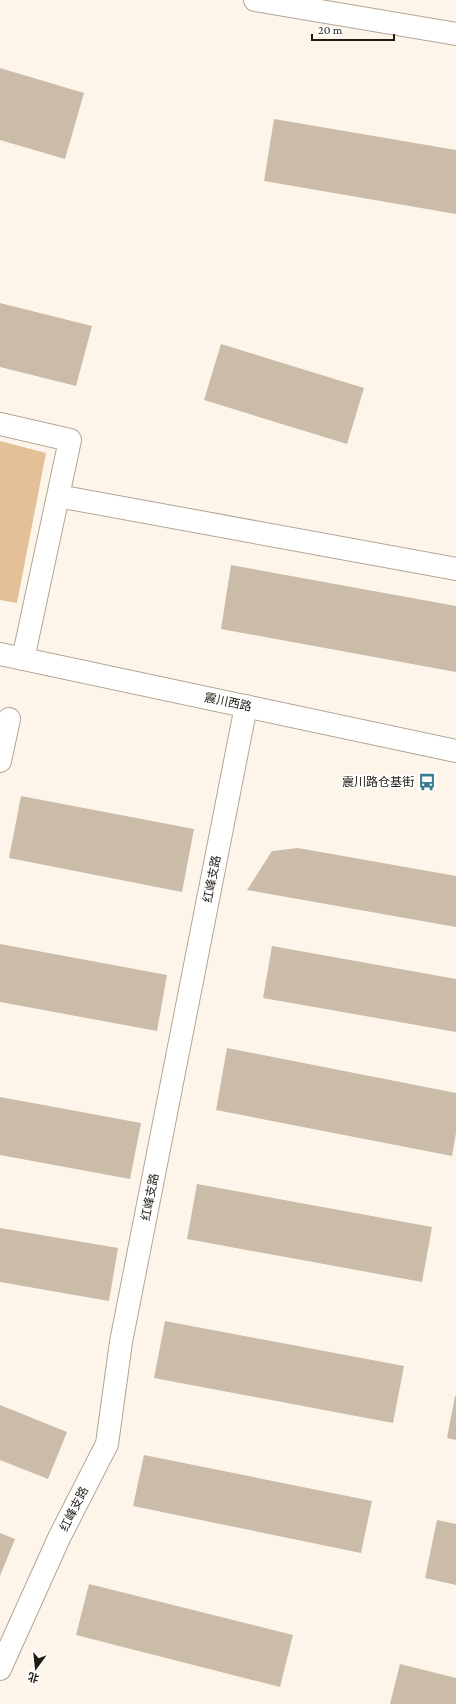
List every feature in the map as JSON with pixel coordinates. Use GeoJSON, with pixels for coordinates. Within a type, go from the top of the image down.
{"type":"FeatureCollection","features":[{"type":"Feature","properties":{"kind":"street"},"geometry":{"type":"LineString","coordinates":[[255,0],[456,34]]}},
{"type":"Feature","properties":{"kind":"street"},"geometry":{"type":"LineString","coordinates":[[0,424],[70,440],[23,659]]}},
{"type":"Feature","properties":{"kind":"street"},"geometry":{"type":"LineString","coordinates":[[58,496],[456,570]]}},
{"type":"Feature","properties":{"kind":"street","name":"震川西路"},"geometry":{"type":"LineString","coordinates":[[0,654],[456,751]]}},
{"type":"Feature","properties":{"kind":"street","name":"红峰支路"},"geometry":{"type":"LineString","coordinates":[[1,1663],[60,1538],[107,1444],[122,1342],[246,706]]}},
{"type":"Feature","properties":{"kind":"street"},"geometry":{"type":"LineString","coordinates":[[0,761],[10,719]]}},
{"type":"Feature","properties":{"kind":"shaded area"},"geometry":{"type":"Polygon","coordinates":[[[0,441],[46,453],[17,603],[0,600],[0,441]]]}},
{"type":"Feature","properties":{"kind":"building"},"geometry":{"type":"Polygon","coordinates":[[[0,68],[84,93],[65,159],[0,140],[0,68]]]}},
{"type":"Feature","properties":{"kind":"building"},"geometry":{"type":"Polygon","coordinates":[[[274,119],[456,150],[456,214],[264,181],[274,119]]]}},
{"type":"Feature","properties":{"kind":"building"},"geometry":{"type":"Polygon","coordinates":[[[0,303],[92,326],[76,386],[0,367],[0,303]]]}},
{"type":"Feature","properties":{"kind":"building"},"geometry":{"type":"Polygon","coordinates":[[[221,344],[364,388],[347,444],[204,400],[221,344]]]}},
{"type":"Feature","properties":{"kind":"building"},"geometry":{"type":"Polygon","coordinates":[[[231,565],[456,606],[456,672],[221,629],[231,565]]]}},
{"type":"Feature","properties":{"kind":"building"},"geometry":{"type":"Polygon","coordinates":[[[21,796],[194,829],[182,892],[9,858],[21,796]]]}},
{"type":"Feature","properties":{"kind":"building"},"geometry":{"type":"Polygon","coordinates":[[[298,848],[456,876],[456,927],[247,890],[272,851],[298,848]]]}},
{"type":"Feature","properties":{"kind":"building"},"geometry":{"type":"Polygon","coordinates":[[[0,944],[167,975],[157,1031],[0,1002],[0,944]]]}},
{"type":"Feature","properties":{"kind":"building"},"geometry":{"type":"Polygon","coordinates":[[[272,946],[456,979],[456,1032],[263,998],[272,946]]]}},
{"type":"Feature","properties":{"kind":"building"},"geometry":{"type":"Polygon","coordinates":[[[227,1048],[456,1093],[456,1133],[452,1156],[216,1110],[227,1048]]]}},
{"type":"Feature","properties":{"kind":"building"},"geometry":{"type":"Polygon","coordinates":[[[0,1097],[141,1123],[130,1179],[0,1155],[0,1097]]]}},
{"type":"Feature","properties":{"kind":"building"},"geometry":{"type":"Polygon","coordinates":[[[197,1184],[432,1227],[422,1282],[187,1239],[197,1184]]]}},
{"type":"Feature","properties":{"kind":"building"},"geometry":{"type":"Polygon","coordinates":[[[0,1228],[118,1248],[109,1301],[0,1282],[0,1228]]]}},
{"type":"Feature","properties":{"kind":"building"},"geometry":{"type":"Polygon","coordinates":[[[165,1321],[404,1366],[393,1423],[154,1378],[165,1321]]]}},
{"type":"Feature","properties":{"kind":"building"},"geometry":{"type":"Polygon","coordinates":[[[456,1396],[456,1440],[447,1438],[456,1396]]]}},
{"type":"Feature","properties":{"kind":"building"},"geometry":{"type":"Polygon","coordinates":[[[0,1405],[67,1432],[48,1479],[0,1460],[0,1405]]]}},
{"type":"Feature","properties":{"kind":"building"},"geometry":{"type":"Polygon","coordinates":[[[144,1455],[372,1501],[361,1553],[133,1506],[144,1455]]]}},
{"type":"Feature","properties":{"kind":"building"},"geometry":{"type":"Polygon","coordinates":[[[437,1520],[456,1524],[456,1585],[425,1578],[437,1520]]]}},
{"type":"Feature","properties":{"kind":"building"},"geometry":{"type":"Polygon","coordinates":[[[0,1533],[15,1539],[0,1576],[0,1533]]]}},
{"type":"Feature","properties":{"kind":"building"},"geometry":{"type":"Polygon","coordinates":[[[89,1584],[293,1635],[280,1687],[76,1635],[89,1584]]]}},
{"type":"Feature","properties":{"kind":"building"},"geometry":{"type":"Polygon","coordinates":[[[400,1664],[456,1678],[456,1704],[390,1704],[400,1664]]]}},
{"type":"Feature","properties":{"kind":"place","name":"震川路仓基街"},"geometry":{"type":"Point","coordinates":[427,782]}}]}
